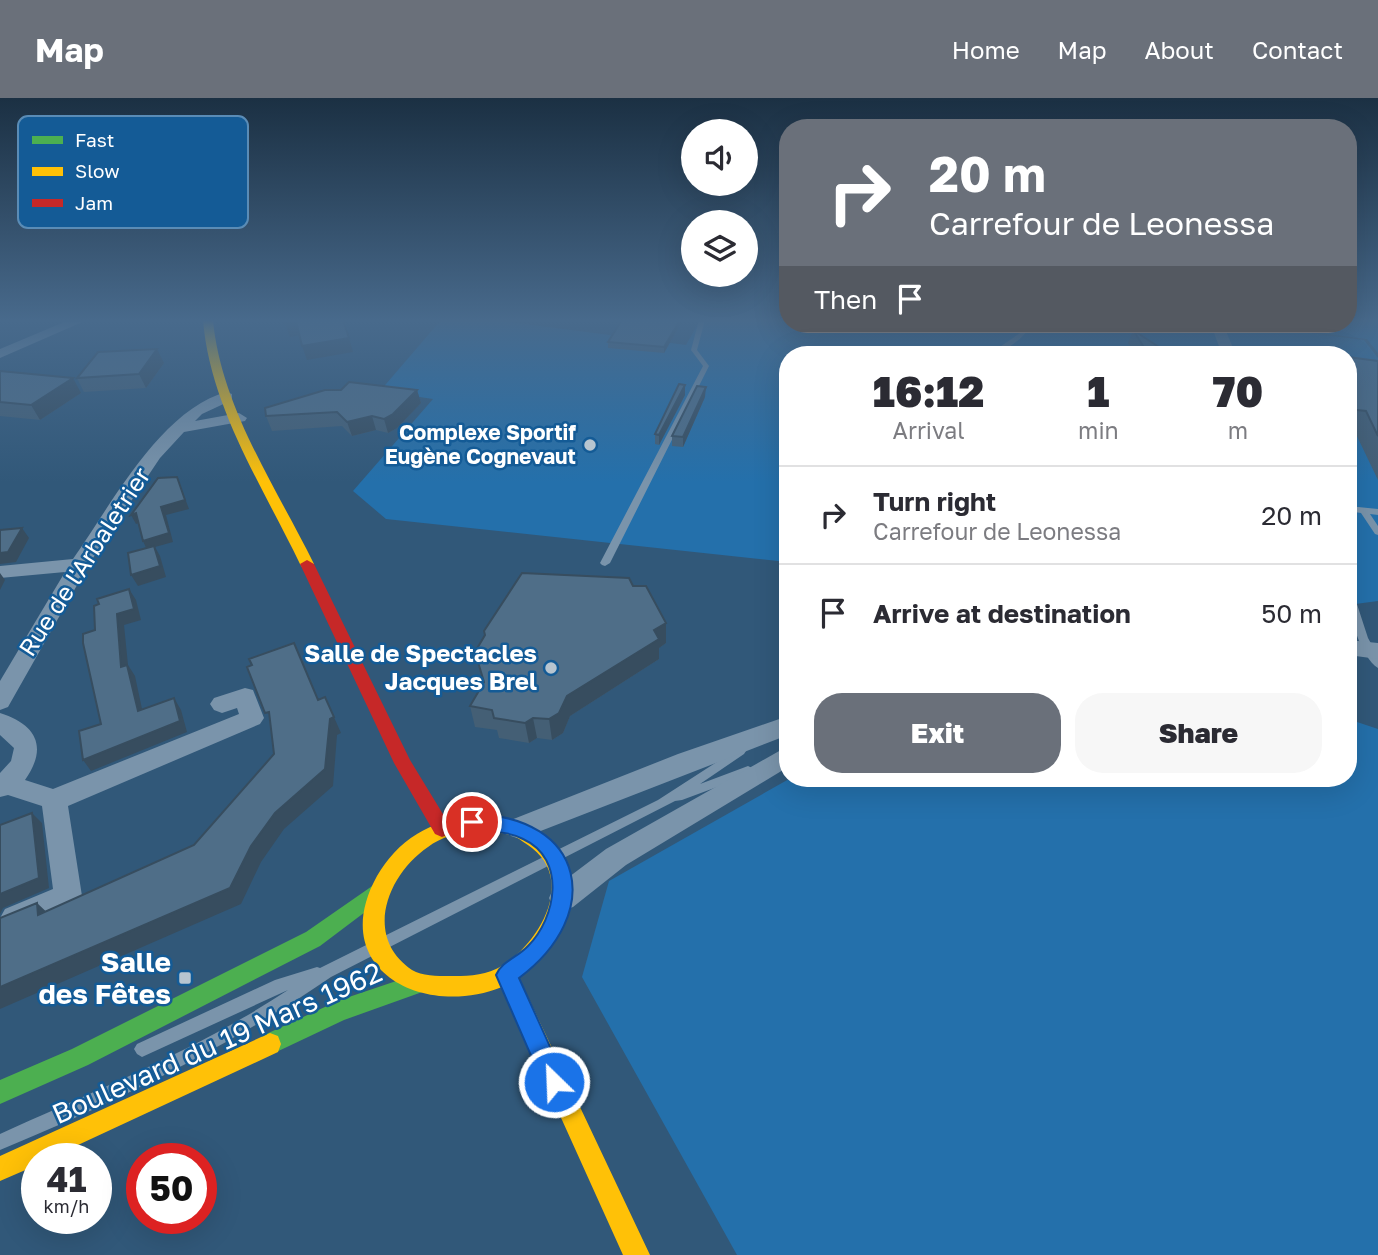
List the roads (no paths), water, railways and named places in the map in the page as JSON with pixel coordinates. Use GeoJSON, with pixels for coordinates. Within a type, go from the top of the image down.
{"type":"FeatureCollection","features":[{"type":"Feature","properties":{"kind":"street"},"geometry":{"type":"LineString","coordinates":[[219,374],[403,763],[442,829]]}},
{"type":"Feature","properties":{"kind":"street","name":"Rue de l'Arbaletrier"},"geometry":{"type":"LineString","coordinates":[[0,701],[79,564],[154,455],[195,411],[228,397]]}},
{"type":"Feature","properties":{"kind":"street"},"geometry":{"type":"LineString","coordinates":[[177,429],[239,418]]}},
{"type":"Feature","properties":{"kind":"street"},"geometry":{"type":"LineString","coordinates":[[0,572],[79,564]]}},
{"type":"Feature","properties":{"kind":"street"},"geometry":{"type":"LineString","coordinates":[[3,785],[54,800],[252,718],[245,696],[222,704]]}},
{"type":"Feature","properties":{"kind":"street"},"geometry":{"type":"LineString","coordinates":[[0,722],[26,741],[27,753],[22,767],[3,785]]}},
{"type":"Feature","properties":{"kind":"street"},"geometry":{"type":"LineString","coordinates":[[520,828],[778,728]]}},
{"type":"Feature","properties":{"kind":"street"},"geometry":{"type":"LineString","coordinates":[[563,898],[616,858],[779,760]]}},
{"type":"Feature","properties":{"kind":"street"},"geometry":{"type":"LineString","coordinates":[[13,919],[68,897],[54,800]]}},
{"type":"Feature","properties":{"kind":"street"},"geometry":{"type":"LineString","coordinates":[[472,822],[501,822],[520,828],[545,843],[561,870],[563,898],[555,927],[535,954],[507,975],[477,986],[446,990],[417,984],[393,971],[377,947],[371,920],[378,891],[400,858],[415,844],[442,829],[472,822]]}},
{"type":"Feature","properties":{"kind":"street","name":"Boulevard du 19 Mars 1962"},"geometry":{"type":"LineString","coordinates":[[0,1092],[80,1057],[313,939],[378,891]]}},
{"type":"Feature","properties":{"kind":"street"},"geometry":{"type":"LineString","coordinates":[[507,975],[637,1255]]}},
{"type":"Feature","properties":{"kind":"street","name":"Boulevard du 19 Mars 1962"},"geometry":{"type":"LineString","coordinates":[[0,1169],[340,1011],[417,984]]}},
{"type":"Feature","properties":{"kind":"lane"},"geometry":{"type":"LineString","coordinates":[[605,564],[702,374]]}},
{"type":"Feature","properties":{"kind":"lane"},"geometry":{"type":"LineString","coordinates":[[1357,510],[1378,512]]}},
{"type":"Feature","properties":{"kind":"lane"},"geometry":{"type":"LineString","coordinates":[[1364,511],[1378,532]]}},
{"type":"Feature","properties":{"kind":"lane"},"geometry":{"type":"LineString","coordinates":[[1357,619],[1368,653]]}},
{"type":"Feature","properties":{"kind":"lane"},"geometry":{"type":"LineString","coordinates":[[662,803],[778,728]]}},
{"type":"Feature","properties":{"kind":"lane"},"geometry":{"type":"LineString","coordinates":[[0,1142],[199,1047],[284,1003],[326,972],[662,803],[779,759]]}},
{"type":"Feature","properties":{"kind":"lane"},"geometry":{"type":"LineString","coordinates":[[132,1053],[280,985],[326,972]]}},
{"type":"Feature","properties":{"kind":"place","name":"Complexe Sportif Eugène Cognevaut"},"geometry":{"type":"Point","coordinates":[590,445]}},
{"type":"Feature","properties":{"kind":"place","name":"Salle de Spectacles Jacques Brel"},"geometry":{"type":"Point","coordinates":[551,668]}},
{"type":"Feature","properties":{"kind":"place","name":"Salle des Fêtes"},"geometry":{"type":"Point","coordinates":[185,978]}}]}
